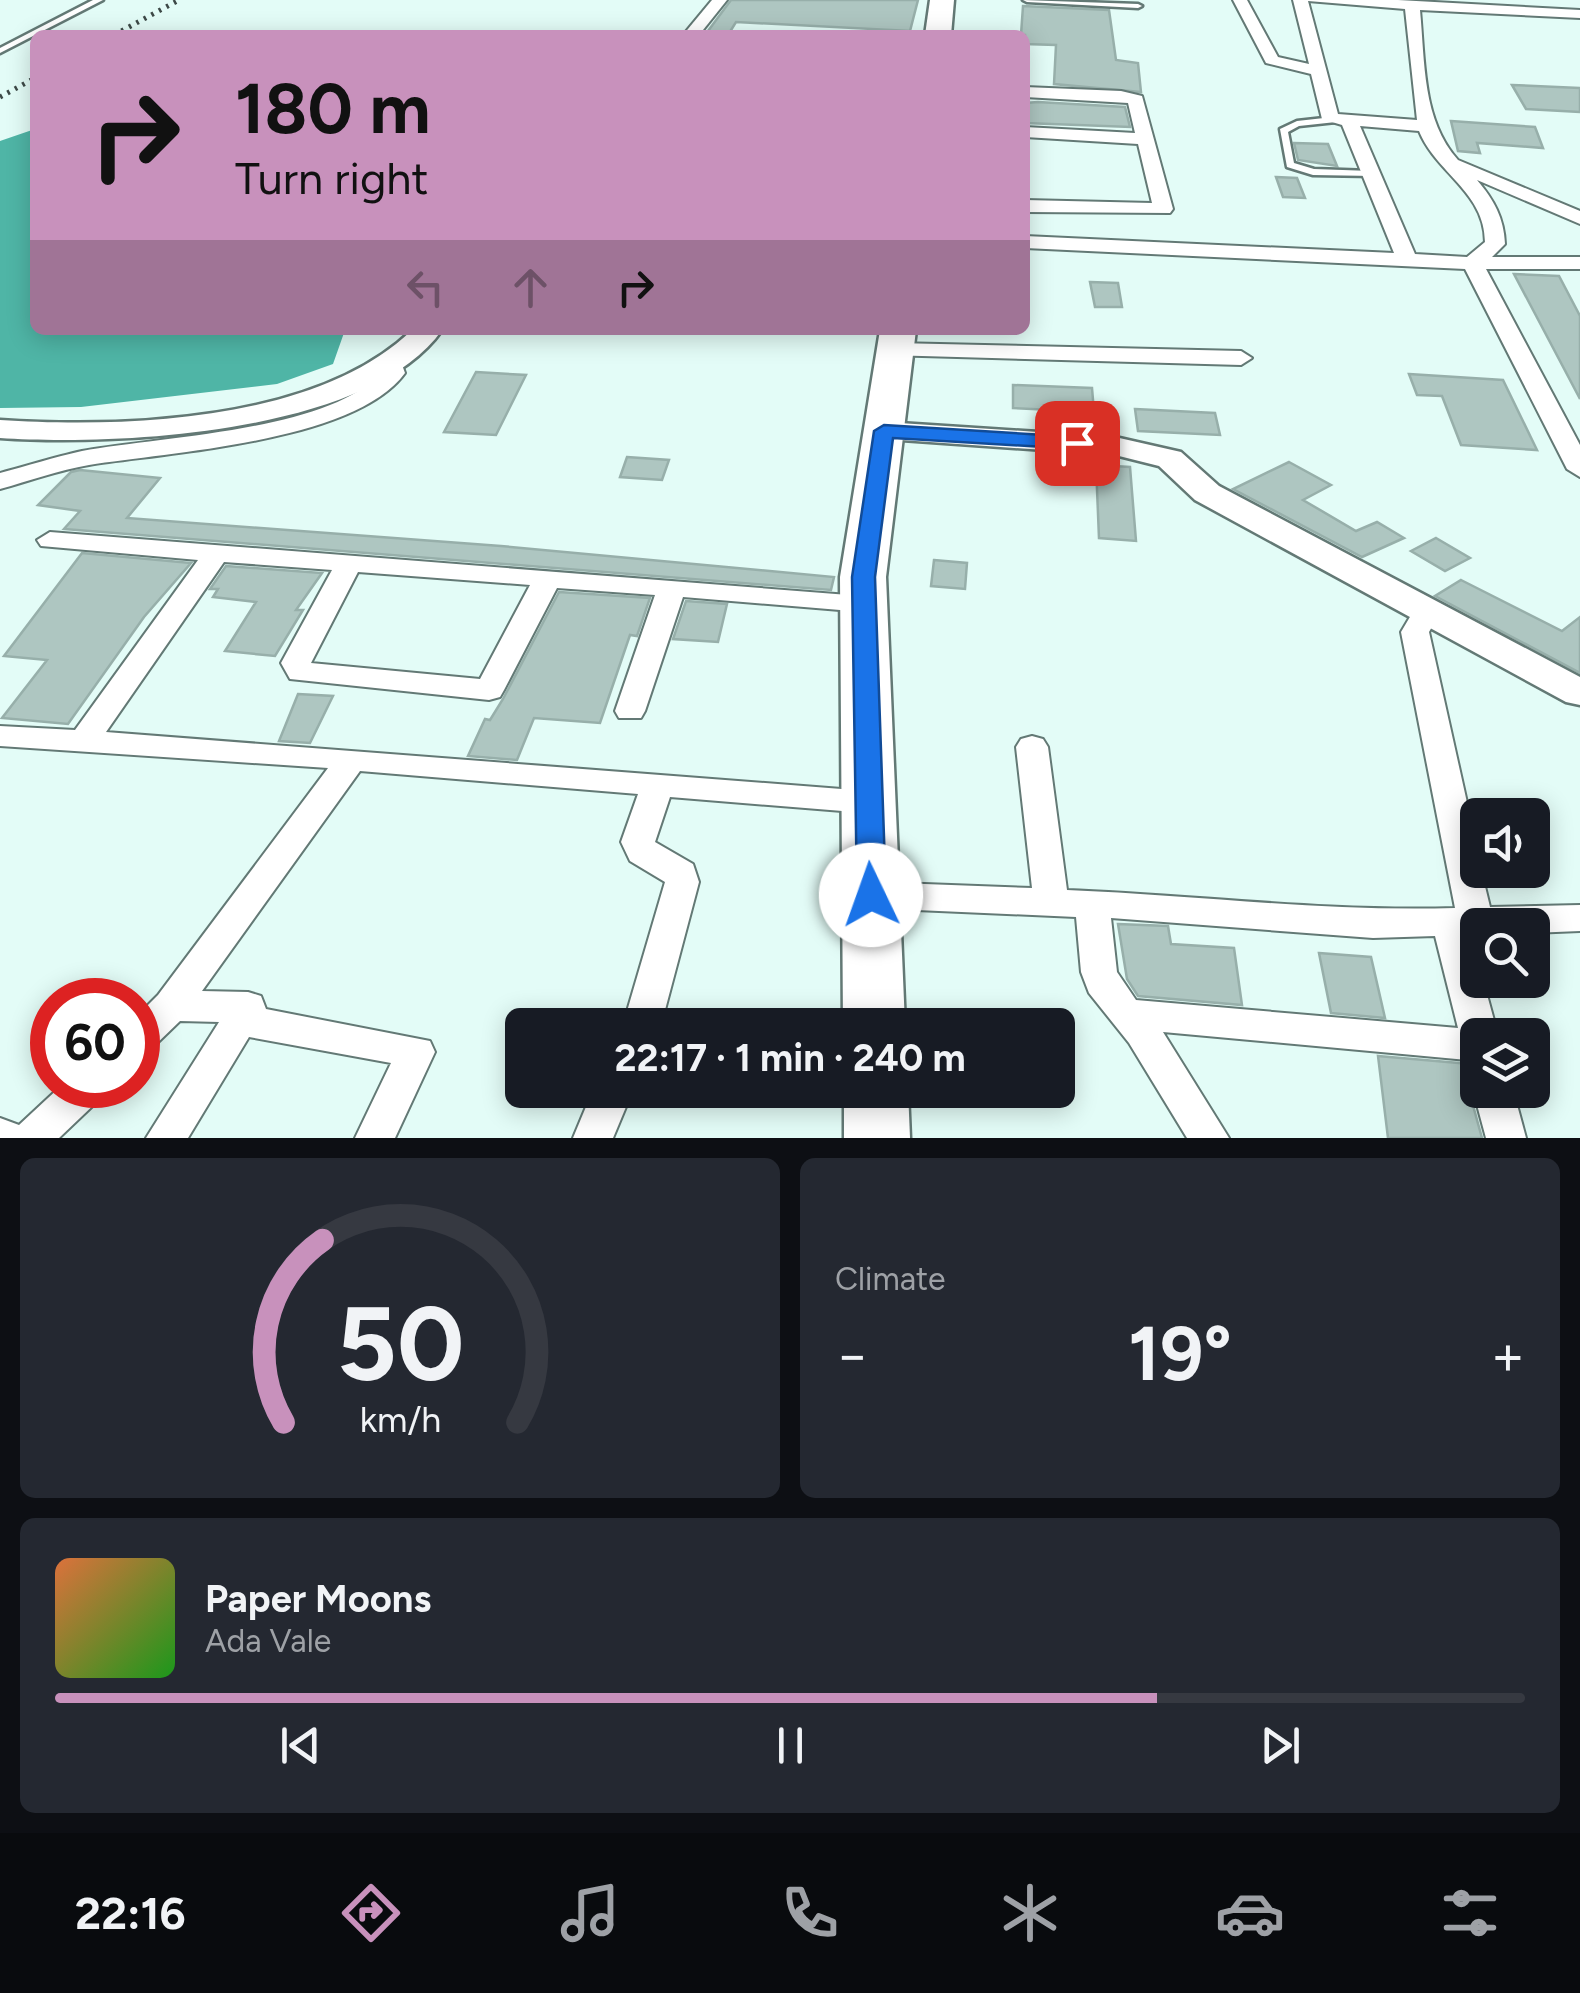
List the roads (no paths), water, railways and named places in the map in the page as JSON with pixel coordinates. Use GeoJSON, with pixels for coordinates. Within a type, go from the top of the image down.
{"type":"FeatureCollection","features":[{"type":"Feature","properties":{"kind":"main road"},"geometry":{"type":"LineString","coordinates":[[939,30],[942,0]]}},
{"type":"Feature","properties":{"kind":"main road"},"geometry":{"type":"LineString","coordinates":[[874,1008],[863,577],[897,340]]}},
{"type":"Feature","properties":{"kind":"main road"},"geometry":{"type":"LineString","coordinates":[[876,1108],[876,1138]]}},
{"type":"Feature","properties":{"kind":"street"},"geometry":{"type":"LineString","coordinates":[[695,30],[720,0]]}},
{"type":"Feature","properties":{"kind":"street"},"geometry":{"type":"LineString","coordinates":[[1240,0],[1272,60],[1318,71]]}},
{"type":"Feature","properties":{"kind":"street"},"geometry":{"type":"LineString","coordinates":[[1300,0],[1328,116],[1341,121],[1428,126]]}},
{"type":"Feature","properties":{"kind":"street"},"geometry":{"type":"LineString","coordinates":[[1314,0],[1580,14]]}},
{"type":"Feature","properties":{"kind":"street"},"geometry":{"type":"LineString","coordinates":[[1412,5],[1429,136],[1481,198],[1497,230],[1495,244],[1472,263]]}},
{"type":"Feature","properties":{"kind":"street"},"geometry":{"type":"LineString","coordinates":[[1030,92],[1137,101],[1161,211],[1030,206]]}},
{"type":"Feature","properties":{"kind":"street"},"geometry":{"type":"LineString","coordinates":[[1341,121],[1371,174],[1407,260]]}},
{"type":"Feature","properties":{"kind":"street"},"geometry":{"type":"LineString","coordinates":[[1030,132],[1146,139]]}},
{"type":"Feature","properties":{"kind":"street"},"geometry":{"type":"LineString","coordinates":[[1452,162],[1580,218]]}},
{"type":"Feature","properties":{"kind":"street"},"geometry":{"type":"LineString","coordinates":[[1030,242],[1472,263],[1580,263]]}},
{"type":"Feature","properties":{"kind":"street"},"geometry":{"type":"LineString","coordinates":[[1472,263],[1580,468]]}},
{"type":"Feature","properties":{"kind":"street"},"geometry":{"type":"LineString","coordinates":[[0,430],[96,433],[164,427],[302,400],[367,378],[424,335]]}},
{"type":"Feature","properties":{"kind":"street"},"geometry":{"type":"LineString","coordinates":[[897,340],[1240,358]]}},
{"type":"Feature","properties":{"kind":"street"},"geometry":{"type":"LineString","coordinates":[[0,481],[82,459],[262,432],[336,410],[380,390],[393,373],[390,362]]}},
{"type":"Feature","properties":{"kind":"street"},"geometry":{"type":"LineString","coordinates":[[884,431],[1115,446],[1170,458],[1207,493],[1580,692]]}},
{"type":"Feature","properties":{"kind":"street"},"geometry":{"type":"LineString","coordinates":[[50,540],[864,603]]}},
{"type":"Feature","properties":{"kind":"street"},"geometry":{"type":"LineString","coordinates":[[84,741],[217,552]]}},
{"type":"Feature","properties":{"kind":"street"},"geometry":{"type":"LineString","coordinates":[[349,563],[296,663],[300,672],[489,690],[548,578]]}},
{"type":"Feature","properties":{"kind":"street"},"geometry":{"type":"LineString","coordinates":[[630,711],[672,588]]}},
{"type":"Feature","properties":{"kind":"street"},"geometry":{"type":"LineString","coordinates":[[1427,610],[1415,632],[1461,908]]}},
{"type":"Feature","properties":{"kind":"street"},"geometry":{"type":"LineString","coordinates":[[0,736],[352,758],[866,802]]}},
{"type":"Feature","properties":{"kind":"street"},"geometry":{"type":"LineString","coordinates":[[1032,746],[1052,902]]}},
{"type":"Feature","properties":{"kind":"street"},"geometry":{"type":"LineString","coordinates":[[160,1017],[352,758]]}},
{"type":"Feature","properties":{"kind":"street"},"geometry":{"type":"LineString","coordinates":[[647,1008],[682,882],[682,873],[642,852],[638,842],[657,786]]}},
{"type":"Feature","properties":{"kind":"street"},"geometry":{"type":"LineString","coordinates":[[871,895],[1188,908],[1373,924],[1460,923]]}},
{"type":"Feature","properties":{"kind":"street"},"geometry":{"type":"LineString","coordinates":[[1092,904],[1099,972],[1108,993],[1209,1138]]}},
{"type":"Feature","properties":{"kind":"street"},"geometry":{"type":"LineString","coordinates":[[1550,919],[1580,918]]}},
{"type":"Feature","properties":{"kind":"street"},"geometry":{"type":"LineString","coordinates":[[166,1138],[248,1007],[171,1006]]}},
{"type":"Feature","properties":{"kind":"street"},"geometry":{"type":"LineString","coordinates":[[1126,1014],[1460,1043]]}},
{"type":"Feature","properties":{"kind":"street"},"geometry":{"type":"LineString","coordinates":[[240,1020],[416,1052],[375,1138]]}},
{"type":"Feature","properties":{"kind":"street"},"geometry":{"type":"LineString","coordinates":[[32,1138],[64,1108]]}},
{"type":"Feature","properties":{"kind":"street"},"geometry":{"type":"LineString","coordinates":[[593,1138],[606,1108]]}},
{"type":"Feature","properties":{"kind":"street"},"geometry":{"type":"LineString","coordinates":[[1498,1108],[1506,1138]]}},
{"type":"Feature","properties":{"kind":"street"},"geometry":{"type":"LineString","coordinates":[[0,1135],[7,1138]]}},
{"type":"Feature","properties":{"kind":"lane"},"geometry":{"type":"LineString","coordinates":[[40,30],[99,0]]}},
{"type":"Feature","properties":{"kind":"lane"},"geometry":{"type":"LineString","coordinates":[[1028,0],[1138,6]]}},
{"type":"Feature","properties":{"kind":"lane"},"geometry":{"type":"LineString","coordinates":[[0,50],[30,35]]}},
{"type":"Feature","properties":{"kind":"lane"},"geometry":{"type":"LineString","coordinates":[[1341,121],[1297,124],[1283,131],[1290,164],[1313,172],[1371,174]]}},
{"type":"Feature","properties":{"kind":"railway"},"geometry":{"type":"LineString","coordinates":[[123,30],[179,0]]}},
{"type":"Feature","properties":{"kind":"railway"},"geometry":{"type":"LineString","coordinates":[[0,97],[30,81]]}}]}
